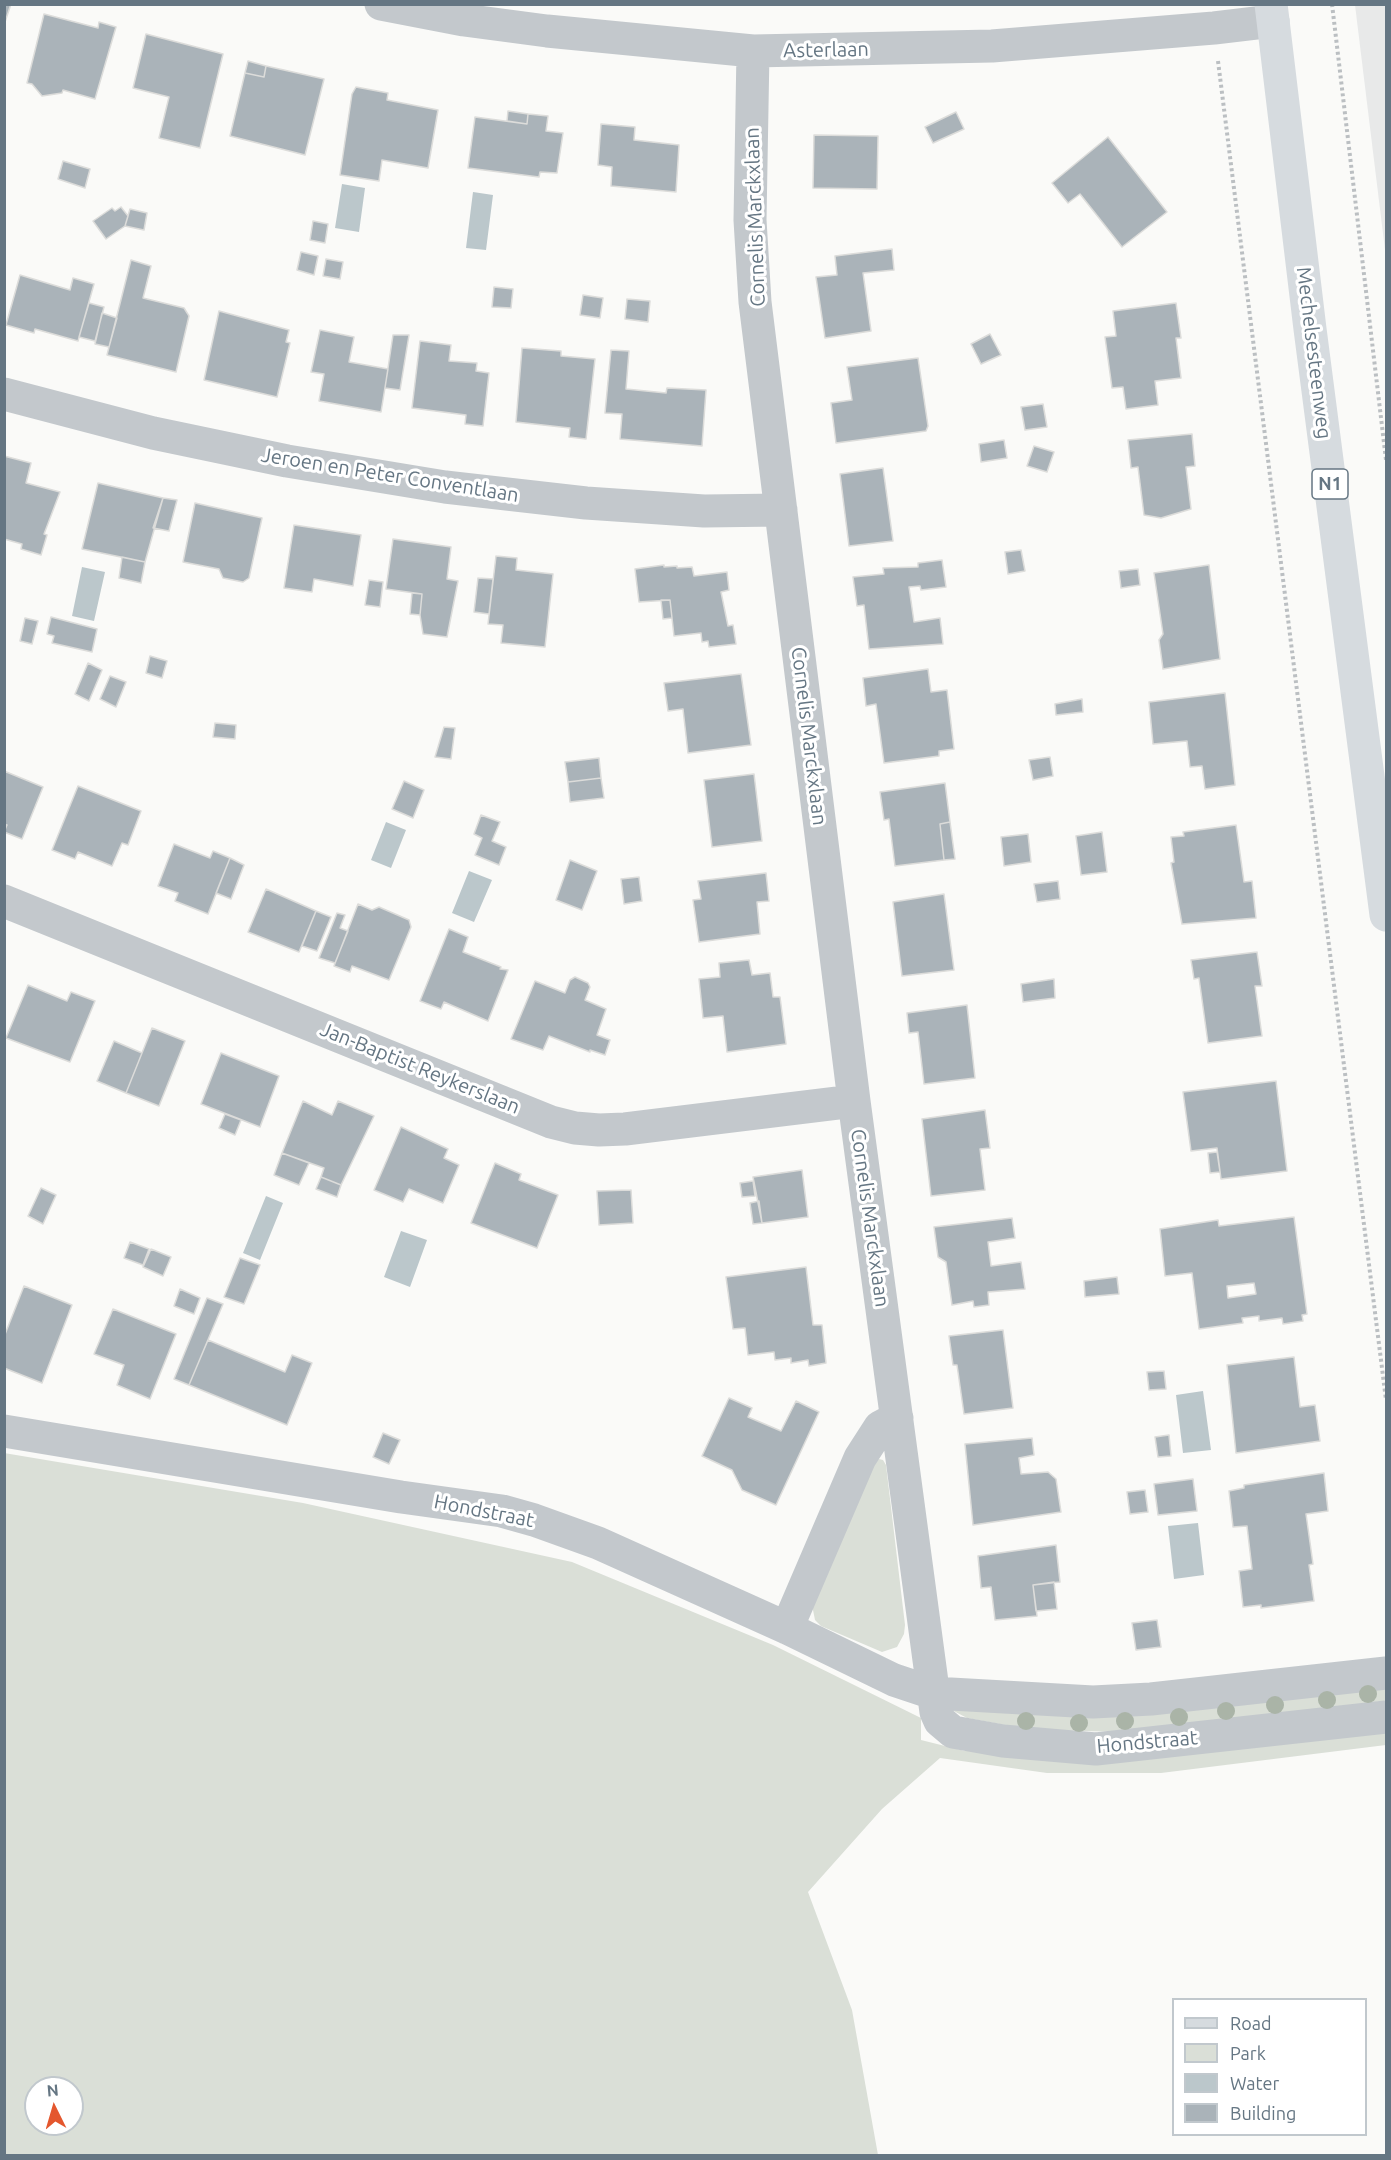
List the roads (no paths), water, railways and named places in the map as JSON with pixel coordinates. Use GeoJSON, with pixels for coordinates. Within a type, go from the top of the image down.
{"type":"FeatureCollection","features":[{"type":"Feature","properties":{"kind":"main road","name":"Mechelsesteenweg"},"geometry":{"type":"LineString","coordinates":[[1272,13],[1313,353],[1386,915]]}},
{"type":"Feature","properties":{"kind":"street","name":"Asterlaan"},"geometry":{"type":"LineString","coordinates":[[381,4],[464,20],[549,18],[753,51],[992,46],[1214,28],[1272,13]]}},
{"type":"Feature","properties":{"kind":"street","name":"Cornelis Marckxlaan"},"geometry":{"type":"LineString","coordinates":[[753,51],[750,219],[752,261],[854,1101],[933,1693]]}},
{"type":"Feature","properties":{"kind":"street","name":"Jeroen en Peter Conventlaan"},"geometry":{"type":"LineString","coordinates":[[4,394],[153,433],[276,459],[446,487],[586,503],[704,510],[781,510]]}},
{"type":"Feature","properties":{"kind":"street","name":"Jan-Baptist Reykerslaan"},"geometry":{"type":"LineString","coordinates":[[4,901],[551,1122],[574,1128],[625,1129],[854,1101]]}},
{"type":"Feature","properties":{"kind":"street"},"geometry":{"type":"LineString","coordinates":[[787,1628],[860,1458],[880,1427],[897,1418]]}},
{"type":"Feature","properties":{"kind":"street","name":"Hondstraat"},"geometry":{"type":"LineString","coordinates":[[4,1431],[401,1497],[502,1511],[534,1520],[598,1543],[787,1628],[894,1680],[933,1693],[1105,1701],[1152,1699],[1386,1672]]}},
{"type":"Feature","properties":{"kind":"street","name":"Hondstraat"},"geometry":{"type":"LineString","coordinates":[[933,1693],[940,1721],[953,1732],[1003,1741],[1096,1749],[1386,1717]]}},
{"type":"Feature","properties":{"kind":"water"},"geometry":{"type":"Polygon","coordinates":[[[342,184],[365,188],[359,232],[335,228],[342,184]]]}},
{"type":"Feature","properties":{"kind":"water"},"geometry":{"type":"Polygon","coordinates":[[[473,192],[493,195],[486,250],[466,248],[473,192]]]}},
{"type":"Feature","properties":{"kind":"water"},"geometry":{"type":"Polygon","coordinates":[[[82,567],[105,572],[94,621],[72,616],[82,567]]]}},
{"type":"Feature","properties":{"kind":"water"},"geometry":{"type":"Polygon","coordinates":[[[386,822],[406,830],[391,868],[371,860],[386,822]]]}},
{"type":"Feature","properties":{"kind":"water"},"geometry":{"type":"Polygon","coordinates":[[[469,871],[492,880],[474,922],[452,913],[469,871]]]}},
{"type":"Feature","properties":{"kind":"water"},"geometry":{"type":"Polygon","coordinates":[[[266,1196],[283,1203],[260,1260],[243,1253],[266,1196]]]}},
{"type":"Feature","properties":{"kind":"water"},"geometry":{"type":"Polygon","coordinates":[[[401,1231],[427,1240],[410,1287],[384,1277],[401,1231]]]}},
{"type":"Feature","properties":{"kind":"water"},"geometry":{"type":"Polygon","coordinates":[[[1203,1391],[1211,1450],[1183,1453],[1176,1395],[1203,1391]]]}},
{"type":"Feature","properties":{"kind":"water"},"geometry":{"type":"Polygon","coordinates":[[[1198,1523],[1204,1575],[1174,1579],[1168,1526],[1198,1523]]]}}]}
